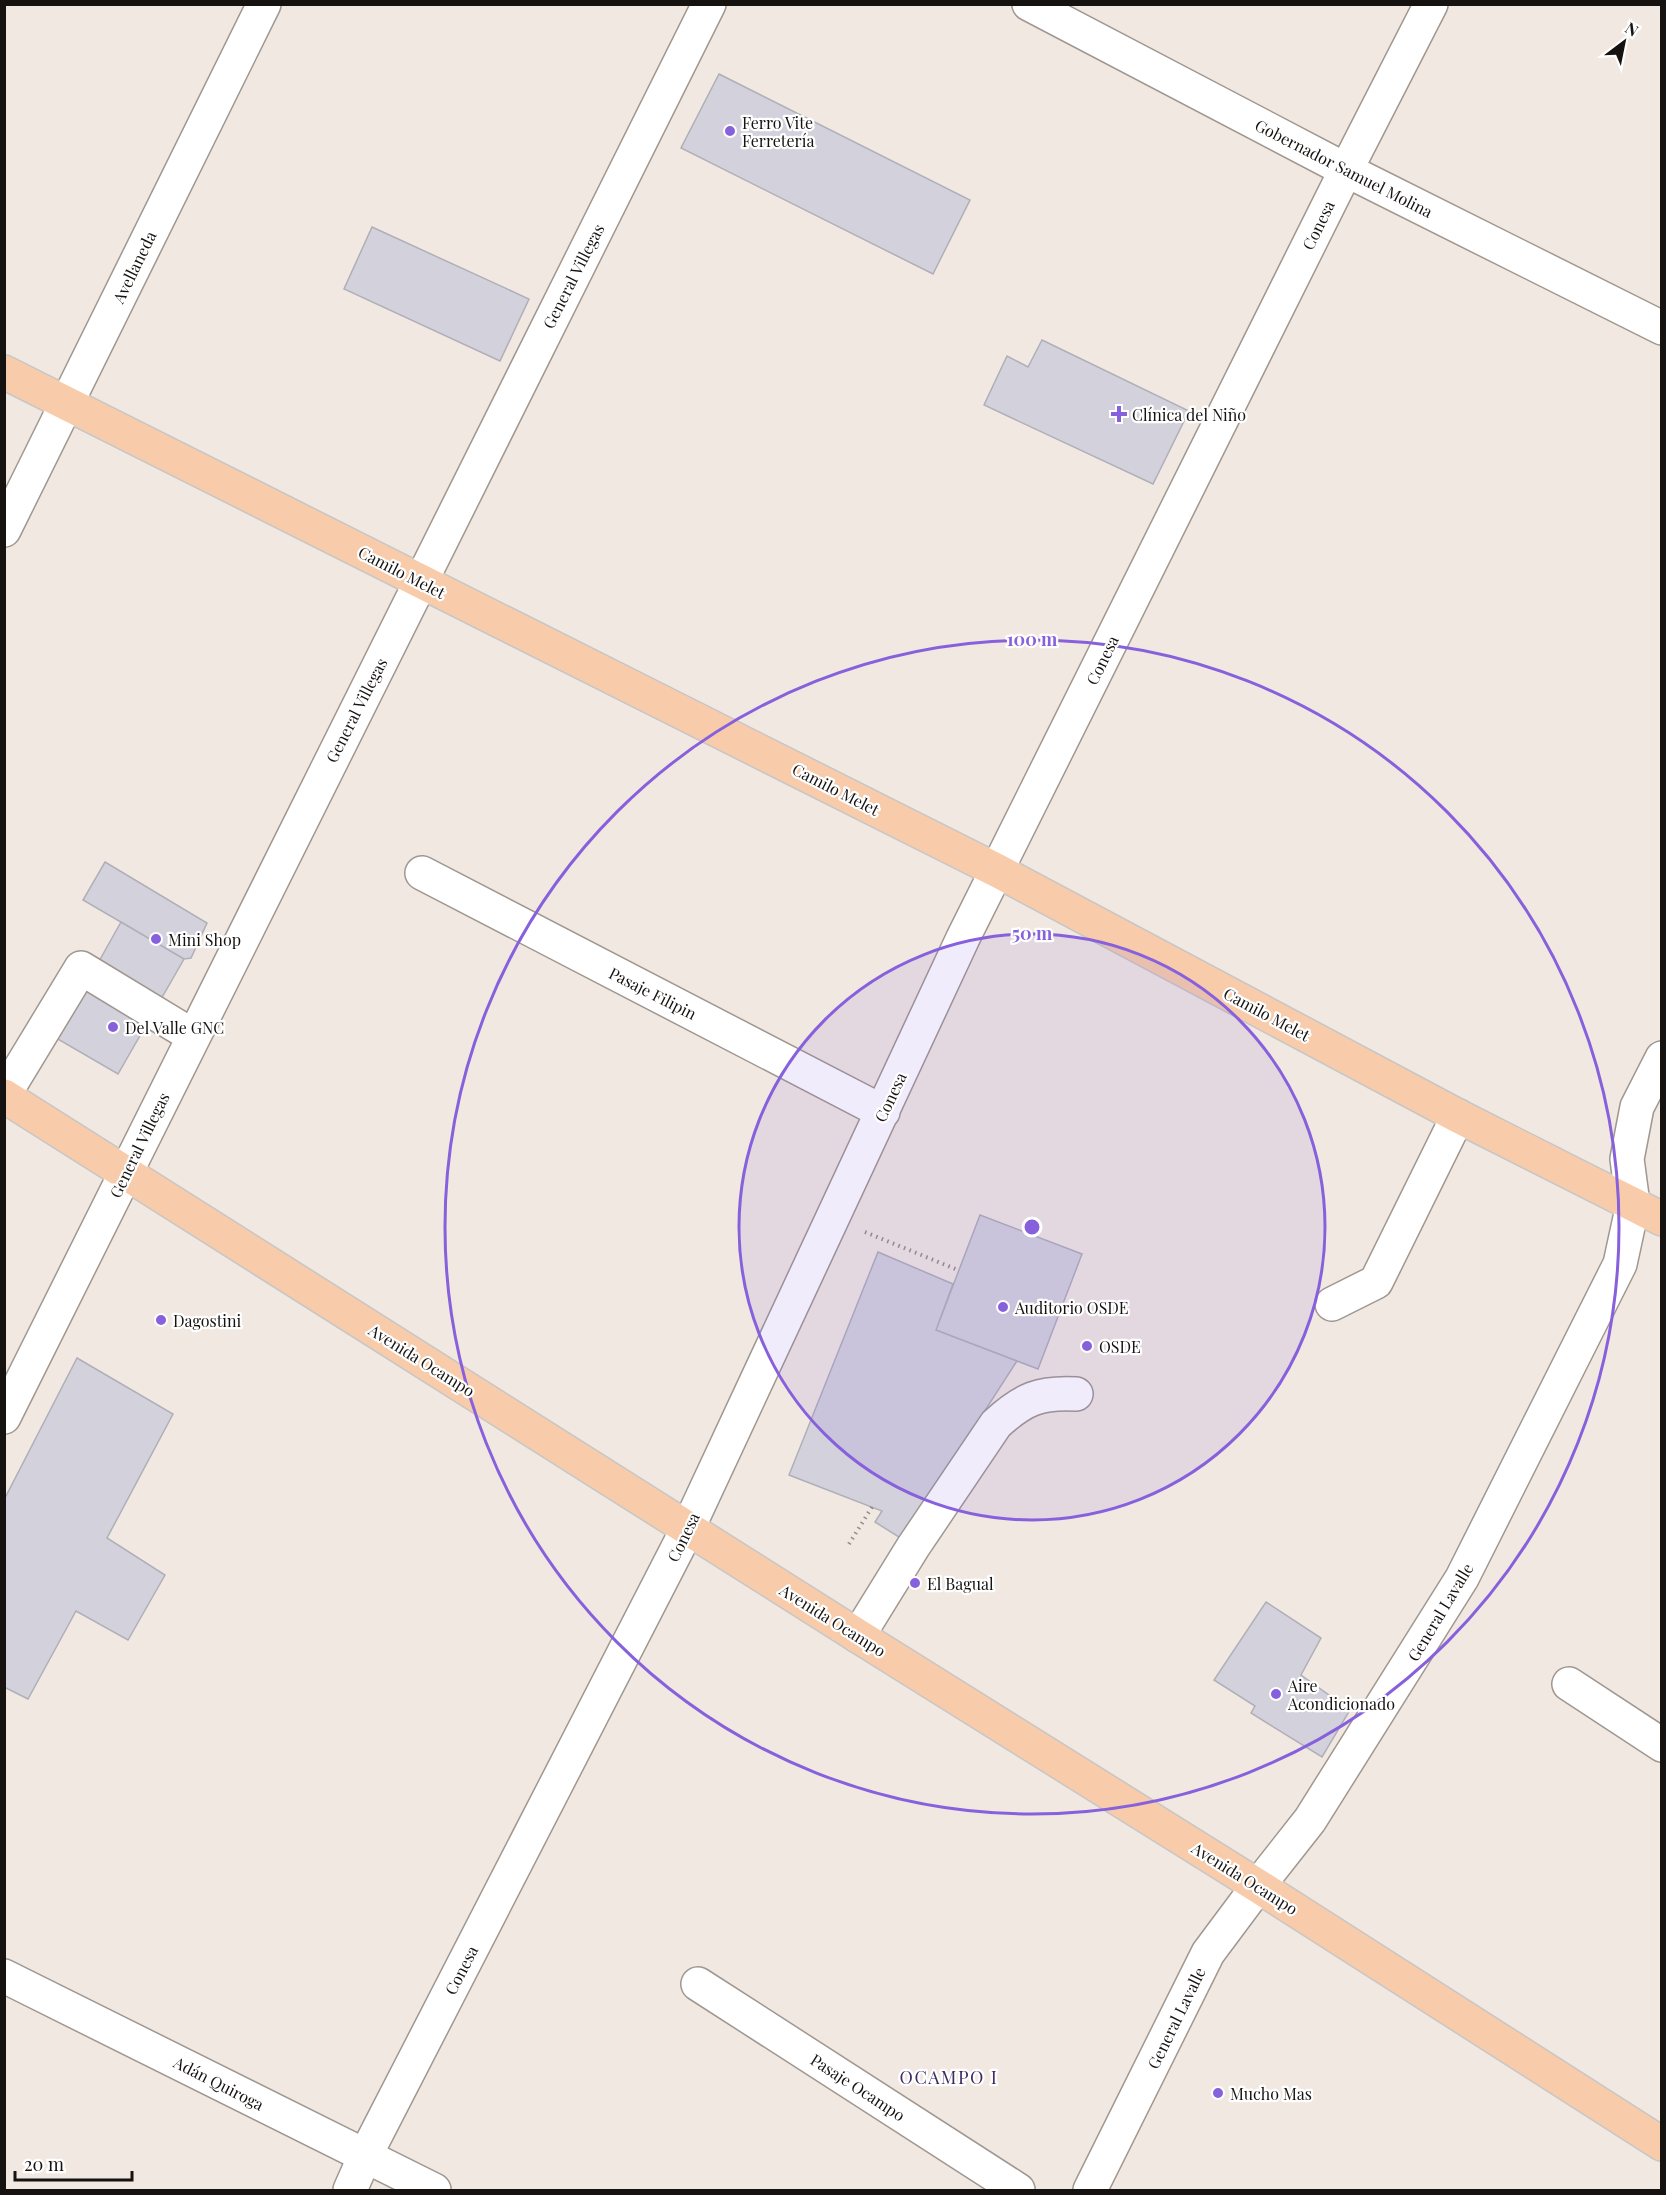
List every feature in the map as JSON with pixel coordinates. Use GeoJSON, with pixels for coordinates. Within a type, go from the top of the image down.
{"type":"FeatureCollection","features":[{"type":"Feature","properties":{"kind":"main road","name":"Camilo Melet"},"geometry":{"type":"LineString","coordinates":[[4,372],[998,871],[1458,1116],[1662,1219]]}},
{"type":"Feature","properties":{"kind":"main road","name":"Avenida Ocampo"},"geometry":{"type":"LineString","coordinates":[[4,1095],[858,1636],[1258,1886],[1662,2144]]}},
{"type":"Feature","properties":{"kind":"street","name":"Avellaneda"},"geometry":{"type":"LineString","coordinates":[[4,530],[264,4]]}},
{"type":"Feature","properties":{"kind":"street","name":"General Villegas"},"geometry":{"type":"LineString","coordinates":[[4,1417],[709,4]]}},
{"type":"Feature","properties":{"kind":"street","name":"Conesa"},"geometry":{"type":"LineString","coordinates":[[350,2190],[365,2156],[688,1528],[963,938],[1431,4]]}},
{"type":"Feature","properties":{"kind":"street","name":"Gobernador Samuel Molina"},"geometry":{"type":"LineString","coordinates":[[1051,9],[1346,170],[1662,328]]}},
{"type":"Feature","properties":{"kind":"street","name":"Pasaje Filipin"},"geometry":{"type":"LineString","coordinates":[[422,873],[883,1112]]}},
{"type":"Feature","properties":{"kind":"street"},"geometry":{"type":"LineString","coordinates":[[4,1095],[81,968],[193,1036]]}},
{"type":"Feature","properties":{"kind":"street","name":"General Lavalle"},"geometry":{"type":"LineString","coordinates":[[1090,2190],[1208,1953],[1310,1820],[1462,1578],[1620,1264],[1633,1204],[1627,1159],[1637,1107],[1662,1058]]}},
{"type":"Feature","properties":{"kind":"street"},"geometry":{"type":"LineString","coordinates":[[1332,1304],[1376,1282],[1458,1116]]}},
{"type":"Feature","properties":{"kind":"street"},"geometry":{"type":"LineString","coordinates":[[858,1636],[913,1547],[996,1424],[1014,1407],[1037,1396],[1054,1393],[1076,1394]]}},
{"type":"Feature","properties":{"kind":"street"},"geometry":{"type":"LineString","coordinates":[[1569,1684],[1662,1744]]}},
{"type":"Feature","properties":{"kind":"street","name":"Adán Quiroga"},"geometry":{"type":"LineString","coordinates":[[4,1976],[434,2190]]}},
{"type":"Feature","properties":{"kind":"street","name":"Pasaje Ocampo"},"geometry":{"type":"LineString","coordinates":[[698,1984],[1018,2190]]}},
{"type":"Feature","properties":{"kind":"path"},"geometry":{"type":"LineString","coordinates":[[861,1231],[958,1270]]}},
{"type":"Feature","properties":{"kind":"path"},"geometry":{"type":"LineString","coordinates":[[849,1544],[872,1507]]}},
{"type":"Feature","properties":{"kind":"building"},"geometry":{"type":"Polygon","coordinates":[[[719,74],[970,200],[933,274],[681,148],[719,74]]]}},
{"type":"Feature","properties":{"kind":"building"},"geometry":{"type":"Polygon","coordinates":[[[372,227],[529,299],[500,361],[344,289],[372,227]]]}},
{"type":"Feature","properties":{"kind":"building"},"geometry":{"type":"Polygon","coordinates":[[[1042,340],[1189,411],[1153,484],[984,405],[1007,356],[1028,367],[1042,340]]]}},
{"type":"Feature","properties":{"kind":"building"},"geometry":{"type":"Polygon","coordinates":[[[105,862],[207,923],[191,958],[184,959],[83,900],[105,862]]]}},
{"type":"Feature","properties":{"kind":"building"},"geometry":{"type":"Polygon","coordinates":[[[121,922],[184,959],[118,1074],[56,1038],[121,922]]]}},
{"type":"Feature","properties":{"kind":"building","name":"Auditorio OSDE"},"geometry":{"type":"Polygon","coordinates":[[[980,1215],[1082,1254],[1038,1369],[936,1330],[980,1215]]]}},
{"type":"Feature","properties":{"kind":"building"},"geometry":{"type":"Polygon","coordinates":[[[878,1252],[953,1284],[936,1330],[1017,1361],[902,1539],[875,1522],[882,1511],[789,1475],[878,1252]]]}},
{"type":"Feature","properties":{"kind":"building"},"geometry":{"type":"Polygon","coordinates":[[[77,1358],[173,1414],[107,1538],[165,1575],[128,1640],[76,1611],[28,1699],[4,1687],[4,1500],[77,1358]]]}},
{"type":"Feature","properties":{"kind":"building"},"geometry":{"type":"Polygon","coordinates":[[[1266,1602],[1321,1638],[1301,1675],[1350,1710],[1322,1757],[1251,1713],[1255,1706],[1214,1680],[1266,1602]]]}},
{"type":"Feature","properties":{"kind":"place","name":"Ferro Vite Ferretería"},"geometry":{"type":"Point","coordinates":[730,131]}},
{"type":"Feature","properties":{"kind":"place","name":"Clínica del Niño"},"geometry":{"type":"Point","coordinates":[1119,414]}},
{"type":"Feature","properties":{"kind":"place","name":"Mini Shop"},"geometry":{"type":"Point","coordinates":[156,939]}},
{"type":"Feature","properties":{"kind":"place","name":"Del Valle GNC"},"geometry":{"type":"Point","coordinates":[113,1027]}},
{"type":"Feature","properties":{"kind":"place","name":"Auditorio OSDE"},"geometry":{"type":"Point","coordinates":[1003,1307]}},
{"type":"Feature","properties":{"kind":"place","name":"Dagostini"},"geometry":{"type":"Point","coordinates":[161,1320]}},
{"type":"Feature","properties":{"kind":"place","name":"OSDE"},"geometry":{"type":"Point","coordinates":[1087,1346]}},
{"type":"Feature","properties":{"kind":"place","name":"El Bagual"},"geometry":{"type":"Point","coordinates":[915,1583]}},
{"type":"Feature","properties":{"kind":"place","name":"Aire Acondicionado"},"geometry":{"type":"Point","coordinates":[1276,1694]}},
{"type":"Feature","properties":{"kind":"place","name":"Mucho Mas"},"geometry":{"type":"Point","coordinates":[1218,2093]}},
{"type":"Feature","properties":{"kind":"district","name":"OCAMPO I"},"geometry":{"type":"Point","coordinates":[949,2077]}}]}
